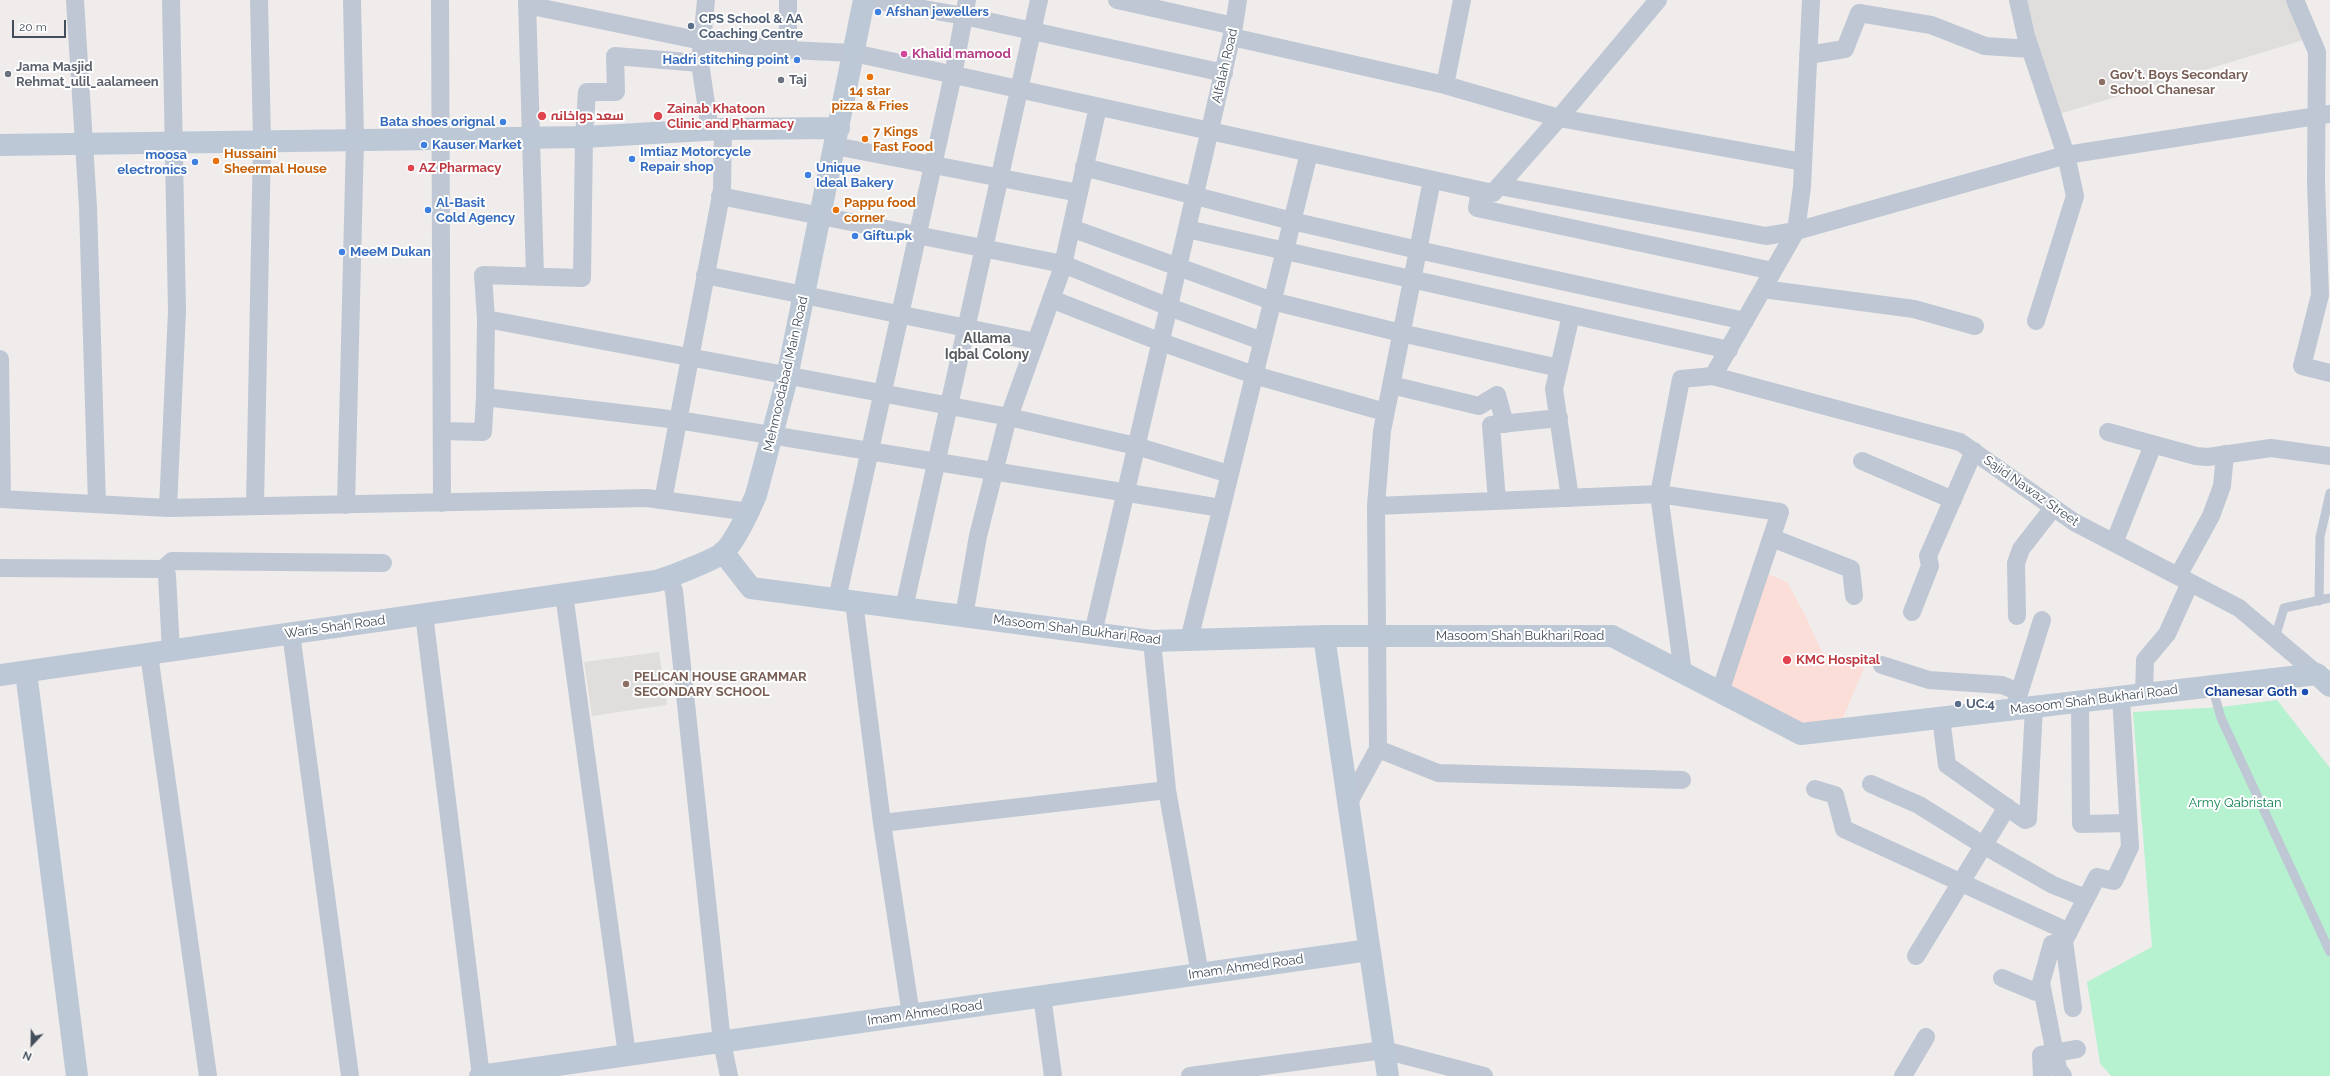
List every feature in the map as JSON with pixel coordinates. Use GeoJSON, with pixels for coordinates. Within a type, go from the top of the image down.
{"type":"FeatureCollection","features":[{"type":"Feature","properties":{"kind":"street"},"geometry":{"type":"LineString","coordinates":[[75,0],[92,301],[97,504]]}},
{"type":"Feature","properties":{"kind":"street"},"geometry":{"type":"LineString","coordinates":[[168,508],[178,311],[176,143],[171,0]]}},
{"type":"Feature","properties":{"kind":"street"},"geometry":{"type":"LineString","coordinates":[[255,506],[262,141],[259,0]]}},
{"type":"Feature","properties":{"kind":"street"},"geometry":{"type":"LineString","coordinates":[[346,505],[355,140],[352,0]]}},
{"type":"Feature","properties":{"kind":"street"},"geometry":{"type":"LineString","coordinates":[[440,0],[442,139],[442,503]]}},
{"type":"Feature","properties":{"kind":"street"},"geometry":{"type":"LineString","coordinates":[[663,500],[720,196],[717,129],[700,63],[706,0]]}},
{"type":"Feature","properties":{"kind":"street"},"geometry":{"type":"LineString","coordinates":[[788,0],[788,50]]}},
{"type":"Feature","properties":{"kind":"street","name":"Mehmoodabad Main Road"},"geometry":{"type":"LineString","coordinates":[[723,552],[749,512],[788,375],[864,0]]}},
{"type":"Feature","properties":{"kind":"street"},"geometry":{"type":"LineString","coordinates":[[872,0],[965,8],[1033,31],[1224,73]]}},
{"type":"Feature","properties":{"kind":"street"},"geometry":{"type":"LineString","coordinates":[[904,608],[1040,0]]}},
{"type":"Feature","properties":{"kind":"street"},"geometry":{"type":"LineString","coordinates":[[1117,0],[1233,32],[1445,85],[1559,118],[1803,162]]}},
{"type":"Feature","properties":{"kind":"street","name":"Alfalah Road"},"geometry":{"type":"LineString","coordinates":[[1093,633],[1224,73],[1238,0]]}},
{"type":"Feature","properties":{"kind":"street"},"geometry":{"type":"LineString","coordinates":[[1445,85],[1462,0]]}},
{"type":"Feature","properties":{"kind":"street"},"geometry":{"type":"LineString","coordinates":[[1683,673],[1659,494],[1680,379],[1713,376],[1796,231],[1802,187],[1811,0]]}},
{"type":"Feature","properties":{"kind":"street"},"geometry":{"type":"LineString","coordinates":[[2018,0],[2030,49],[2066,155],[2075,196],[2036,321]]}},
{"type":"Feature","properties":{"kind":"street"},"geometry":{"type":"LineString","coordinates":[[2295,0],[2317,52],[2324,115],[2316,183],[2325,286],[2320,295],[2302,366],[2330,373]]}},
{"type":"Feature","properties":{"kind":"street"},"geometry":{"type":"LineString","coordinates":[[535,276],[527,2],[702,41],[788,50],[854,53],[1493,193],[1559,118],[1651,1]]}},
{"type":"Feature","properties":{"kind":"street"},"geometry":{"type":"LineString","coordinates":[[911,1015],[846,600],[870,450],[933,165],[965,8]]}},
{"type":"Feature","properties":{"kind":"street"},"geometry":{"type":"LineString","coordinates":[[1808,55],[1844,49],[1859,13],[1931,25],[1985,46],[2030,49]]}},
{"type":"Feature","properties":{"kind":"street"},"geometry":{"type":"LineString","coordinates":[[442,431],[483,432],[486,319],[483,275],[582,278],[586,92],[616,92],[615,56],[700,63]]}},
{"type":"Feature","properties":{"kind":"street"},"geometry":{"type":"LineString","coordinates":[[964,616],[978,536],[1009,417],[1063,264],[1098,107]]}},
{"type":"Feature","properties":{"kind":"street"},"geometry":{"type":"LineString","coordinates":[[1499,186],[1766,236],[1796,231],[2066,155],[2324,115]]}},
{"type":"Feature","properties":{"kind":"street"},"geometry":{"type":"LineString","coordinates":[[0,145],[584,137],[717,129],[837,137],[933,165],[1079,193]]}},
{"type":"Feature","properties":{"kind":"street"},"geometry":{"type":"LineString","coordinates":[[1189,640],[1309,153]]}},
{"type":"Feature","properties":{"kind":"street"},"geometry":{"type":"LineString","coordinates":[[1084,168],[1195,195],[1292,221],[1418,250],[1745,320]]}},
{"type":"Feature","properties":{"kind":"street"},"geometry":{"type":"LineString","coordinates":[[1348,804],[1378,749],[1376,506],[1382,431],[1432,180]]}},
{"type":"Feature","properties":{"kind":"street"},"geometry":{"type":"LineString","coordinates":[[1480,191],[1477,208],[1773,271]]}},
{"type":"Feature","properties":{"kind":"street"},"geometry":{"type":"LineString","coordinates":[[720,196],[1063,264],[1169,307],[1262,341]]}},
{"type":"Feature","properties":{"kind":"street"},"geometry":{"type":"LineString","coordinates":[[1071,228],[1272,302],[1401,333],[1559,368]]}},
{"type":"Feature","properties":{"kind":"street"},"geometry":{"type":"LineString","coordinates":[[1187,229],[1729,350]]}},
{"type":"Feature","properties":{"kind":"street"},"geometry":{"type":"LineString","coordinates":[[705,275],[1036,342]]}},
{"type":"Feature","properties":{"kind":"street"},"geometry":{"type":"LineString","coordinates":[[1763,289],[1914,309],[1975,326]]}},
{"type":"Feature","properties":{"kind":"street"},"geometry":{"type":"LineString","coordinates":[[1051,299],[1161,342],[1254,375],[1385,412]]}},
{"type":"Feature","properties":{"kind":"street"},"geometry":{"type":"LineString","coordinates":[[1570,498],[1554,389],[1571,315]]}},
{"type":"Feature","properties":{"kind":"street"},"geometry":{"type":"LineString","coordinates":[[486,319],[689,356],[949,407],[1009,417],[1136,446],[1229,474]]}},
{"type":"Feature","properties":{"kind":"street"},"geometry":{"type":"LineString","coordinates":[[0,359],[1,499],[168,508],[647,498],[749,512]]}},
{"type":"Feature","properties":{"kind":"street","name":"Sajid Nawaz Street"},"geometry":{"type":"LineString","coordinates":[[1713,376],[1960,442],[2074,522],[2239,608],[2324,680]]}},
{"type":"Feature","properties":{"kind":"street"},"geometry":{"type":"LineString","coordinates":[[1391,385],[1479,406],[1497,396],[1505,424]]}},
{"type":"Feature","properties":{"kind":"street"},"geometry":{"type":"LineString","coordinates":[[485,397],[678,420],[1221,508]]}},
{"type":"Feature","properties":{"kind":"street"},"geometry":{"type":"LineString","coordinates":[[1497,501],[1491,425],[1559,418]]}},
{"type":"Feature","properties":{"kind":"street"},"geometry":{"type":"LineString","coordinates":[[2108,432],[2196,456],[2271,448],[2330,456]]}},
{"type":"Feature","properties":{"kind":"street"},"geometry":{"type":"LineString","coordinates":[[2114,543],[2153,445]]}},
{"type":"Feature","properties":{"kind":"street"},"geometry":{"type":"LineString","coordinates":[[1912,612],[1930,566],[1928,556],[1974,451]]}},
{"type":"Feature","properties":{"kind":"street"},"geometry":{"type":"LineString","coordinates":[[2144,694],[2145,660],[2167,634],[2184,579],[2222,486],[2225,454]]}},
{"type":"Feature","properties":{"kind":"street"},"geometry":{"type":"LineString","coordinates":[[1862,461],[1952,500]]}},
{"type":"Feature","properties":{"kind":"street"},"geometry":{"type":"LineString","coordinates":[[1376,506],[1659,494],[1780,512],[1720,692]]}},
{"type":"Feature","properties":{"kind":"street"},"geometry":{"type":"LineString","coordinates":[[2017,616],[2016,563],[2021,549],[2053,508]]}},
{"type":"Feature","properties":{"kind":"street"},"geometry":{"type":"LineString","coordinates":[[1772,538],[1851,569],[1854,596]]}},
{"type":"Feature","properties":{"kind":"street"},"geometry":{"type":"LineString","coordinates":[[723,552],[669,578],[674,591],[722,1042],[729,1076]]}},
{"type":"Feature","properties":{"kind":"street","name":"Masoom Shah Bukhari Road"},"geometry":{"type":"LineString","coordinates":[[723,552],[751,588],[1152,641],[1324,636],[1612,636],[1801,734],[1941,718],[2023,703],[2080,702],[2212,686],[2324,680]]}},
{"type":"Feature","properties":{"kind":"street"},"geometry":{"type":"LineString","coordinates":[[0,568],[163,569],[172,561],[384,563]]}},
{"type":"Feature","properties":{"kind":"street"},"geometry":{"type":"LineString","coordinates":[[163,569],[167,575],[171,650]]}},
{"type":"Feature","properties":{"kind":"street","name":"Waris Shah Road"},"geometry":{"type":"LineString","coordinates":[[0,675],[669,578]]}},
{"type":"Feature","properties":{"kind":"street"},"geometry":{"type":"LineString","coordinates":[[564,594],[627,1055]]}},
{"type":"Feature","properties":{"kind":"street"},"geometry":{"type":"LineString","coordinates":[[424,614],[481,1076]]}},
{"type":"Feature","properties":{"kind":"street"},"geometry":{"type":"LineString","coordinates":[[1941,718],[1947,765],[2025,820],[2028,819],[2023,703],[2042,620]]}},
{"type":"Feature","properties":{"kind":"street"},"geometry":{"type":"LineString","coordinates":[[291,634],[350,1076]]}},
{"type":"Feature","properties":{"kind":"street"},"geometry":{"type":"LineString","coordinates":[[1324,636],[1388,1076]]}},
{"type":"Feature","properties":{"kind":"street"},"geometry":{"type":"LineString","coordinates":[[1152,641],[1167,790],[1200,974]]}},
{"type":"Feature","properties":{"kind":"street"},"geometry":{"type":"LineString","coordinates":[[149,654],[208,1076]]}},
{"type":"Feature","properties":{"kind":"street"},"geometry":{"type":"LineString","coordinates":[[1882,665],[1929,680],[2002,685],[2023,703]]}},
{"type":"Feature","properties":{"kind":"street"},"geometry":{"type":"LineString","coordinates":[[26,672],[77,1076]]}},
{"type":"Feature","properties":{"kind":"street"},"geometry":{"type":"LineString","coordinates":[[2002,978],[2036,992],[2041,983],[2052,944],[2066,936],[2097,877],[2114,881],[2130,847],[2121,697]]}},
{"type":"Feature","properties":{"kind":"street"},"geometry":{"type":"LineString","coordinates":[[2080,702],[2081,824],[2128,823]]}},
{"type":"Feature","properties":{"kind":"street"},"geometry":{"type":"LineString","coordinates":[[1378,749],[1438,773],[1682,780]]}},
{"type":"Feature","properties":{"kind":"street"},"geometry":{"type":"LineString","coordinates":[[1870,784],[1919,805],[1983,845],[2053,885],[2086,898]]}},
{"type":"Feature","properties":{"kind":"street"},"geometry":{"type":"LineString","coordinates":[[1815,789],[1835,795],[1844,829],[1960,882],[2066,936]]}},
{"type":"Feature","properties":{"kind":"street"},"geometry":{"type":"LineString","coordinates":[[882,823],[1167,790]]}},
{"type":"Feature","properties":{"kind":"street"},"geometry":{"type":"LineString","coordinates":[[1916,956],[2007,807]]}},
{"type":"Feature","properties":{"kind":"street"},"geometry":{"type":"LineString","coordinates":[[2066,936],[2073,1008]]}},
{"type":"Feature","properties":{"kind":"street","name":"Imam Ahmed Road"},"geometry":{"type":"LineString","coordinates":[[481,1076],[550,1071],[627,1055],[1369,950]]}},
{"type":"Feature","properties":{"kind":"street"},"geometry":{"type":"LineString","coordinates":[[2041,983],[2054,1053],[2059,1074],[2063,1076]]}},
{"type":"Feature","properties":{"kind":"street"},"geometry":{"type":"LineString","coordinates":[[1042,996],[1053,1076]]}},
{"type":"Feature","properties":{"kind":"street"},"geometry":{"type":"LineString","coordinates":[[1903,1076],[1926,1037]]}},
{"type":"Feature","properties":{"kind":"street"},"geometry":{"type":"LineString","coordinates":[[2042,1076],[2041,1055],[2077,1049]]}},
{"type":"Feature","properties":{"kind":"street"},"geometry":{"type":"LineString","coordinates":[[1190,1076],[1384,1050],[1484,1076]]}},
{"type":"Feature","properties":{"kind":"lane"},"geometry":{"type":"LineString","coordinates":[[2319,601],[2320,537],[2330,493]]}},
{"type":"Feature","properties":{"kind":"lane"},"geometry":{"type":"LineString","coordinates":[[2274,638],[2284,608],[2330,598]]}},
{"type":"Feature","properties":{"kind":"lane"},"geometry":{"type":"LineString","coordinates":[[2212,686],[2221,718],[2330,952]]}},
{"type":"Feature","properties":{"kind":"shaded area","name":"Gov't. Boys Secondary School Chanesar"},"geometry":{"type":"Polygon","coordinates":[[[2018,0],[2295,0],[2310,38],[2053,116],[2018,0]]]}},
{"type":"Feature","properties":{"kind":"shaded area","name":"KMC Hospital"},"geometry":{"type":"Polygon","coordinates":[[[1761,571],[1787,582],[1805,615],[1822,652],[1864,668],[1838,730],[1801,734],[1720,692],[1761,571]]]}},
{"type":"Feature","properties":{"kind":"shaded area","name":"PELICAN HOUSE GRAMMAR SECONDARY SCHOOL"},"geometry":{"type":"Polygon","coordinates":[[[659,652],[667,705],[592,716],[584,662],[659,652]]]}},
{"type":"Feature","properties":{"kind":"green space","name":"Army Qabristan"},"geometry":{"type":"Polygon","coordinates":[[[2277,700],[2330,768],[2330,1076],[2111,1076],[2100,1063],[2087,982],[2152,947],[2133,712],[2221,707],[2277,700]]]}},
{"type":"Feature","properties":{"kind":"place","name":"Afshan jewellers"},"geometry":{"type":"Point","coordinates":[878,12]}},
{"type":"Feature","properties":{"kind":"place","name":"CPS School & AA Coaching Centre"},"geometry":{"type":"Point","coordinates":[691,26]}},
{"type":"Feature","properties":{"kind":"place","name":"Khalid mamood"},"geometry":{"type":"Point","coordinates":[904,54]}},
{"type":"Feature","properties":{"kind":"place","name":"Hadri stitching point"},"geometry":{"type":"Point","coordinates":[797,60]}},
{"type":"Feature","properties":{"kind":"place","name":"Jama Masjid Rehmat_ulil_aalameen"},"geometry":{"type":"Point","coordinates":[8,74]}},
{"type":"Feature","properties":{"kind":"place","name":"14 star pizza & Fries"},"geometry":{"type":"Point","coordinates":[870,77]}},
{"type":"Feature","properties":{"kind":"place","name":"Taj"},"geometry":{"type":"Point","coordinates":[781,80]}},
{"type":"Feature","properties":{"kind":"place","name":"Gov't. Boys Secondary School Chanesar"},"geometry":{"type":"Point","coordinates":[2102,82]}},
{"type":"Feature","properties":{"kind":"place","name":"سعد دواخانہ"},"geometry":{"type":"Point","coordinates":[542,116]}},
{"type":"Feature","properties":{"kind":"place","name":"Zainab Khatoon Clinic and Pharmacy"},"geometry":{"type":"Point","coordinates":[658,116]}},
{"type":"Feature","properties":{"kind":"place","name":"Bata shoes orignal"},"geometry":{"type":"Point","coordinates":[503,122]}},
{"type":"Feature","properties":{"kind":"place","name":"7 Kings Fast Food"},"geometry":{"type":"Point","coordinates":[865,139]}},
{"type":"Feature","properties":{"kind":"place","name":"Kauser Market"},"geometry":{"type":"Point","coordinates":[424,145]}},
{"type":"Feature","properties":{"kind":"place","name":"Imtiaz Motorcycle Repair shop"},"geometry":{"type":"Point","coordinates":[632,159]}},
{"type":"Feature","properties":{"kind":"place","name":"Hussaini Sheermal House"},"geometry":{"type":"Point","coordinates":[216,161]}},
{"type":"Feature","properties":{"kind":"place","name":"moosa electronics"},"geometry":{"type":"Point","coordinates":[195,162]}},
{"type":"Feature","properties":{"kind":"place","name":"AZ Pharmacy"},"geometry":{"type":"Point","coordinates":[411,168]}},
{"type":"Feature","properties":{"kind":"place","name":"Unique Ideal Bakery"},"geometry":{"type":"Point","coordinates":[808,175]}},
{"type":"Feature","properties":{"kind":"place","name":"Al-Basit Cold Agency"},"geometry":{"type":"Point","coordinates":[428,210]}},
{"type":"Feature","properties":{"kind":"place","name":"Pappu food corner"},"geometry":{"type":"Point","coordinates":[836,210]}},
{"type":"Feature","properties":{"kind":"place","name":"Giftu.pk"},"geometry":{"type":"Point","coordinates":[855,236]}},
{"type":"Feature","properties":{"kind":"place","name":"MeeM Dukan"},"geometry":{"type":"Point","coordinates":[342,252]}},
{"type":"Feature","properties":{"kind":"place","name":"KMC Hospital"},"geometry":{"type":"Point","coordinates":[1787,660]}},
{"type":"Feature","properties":{"kind":"place","name":"PELICAN HOUSE GRAMMAR SECONDARY SCHOOL"},"geometry":{"type":"Point","coordinates":[626,684]}},
{"type":"Feature","properties":{"kind":"place","name":"Chanesar Goth"},"geometry":{"type":"Point","coordinates":[2305,692]}},
{"type":"Feature","properties":{"kind":"place","name":"UC.4"},"geometry":{"type":"Point","coordinates":[1958,704]}},
{"type":"Feature","properties":{"kind":"district","name":"Allama Iqbal Colony"},"geometry":{"type":"Point","coordinates":[987,348]}}]}
